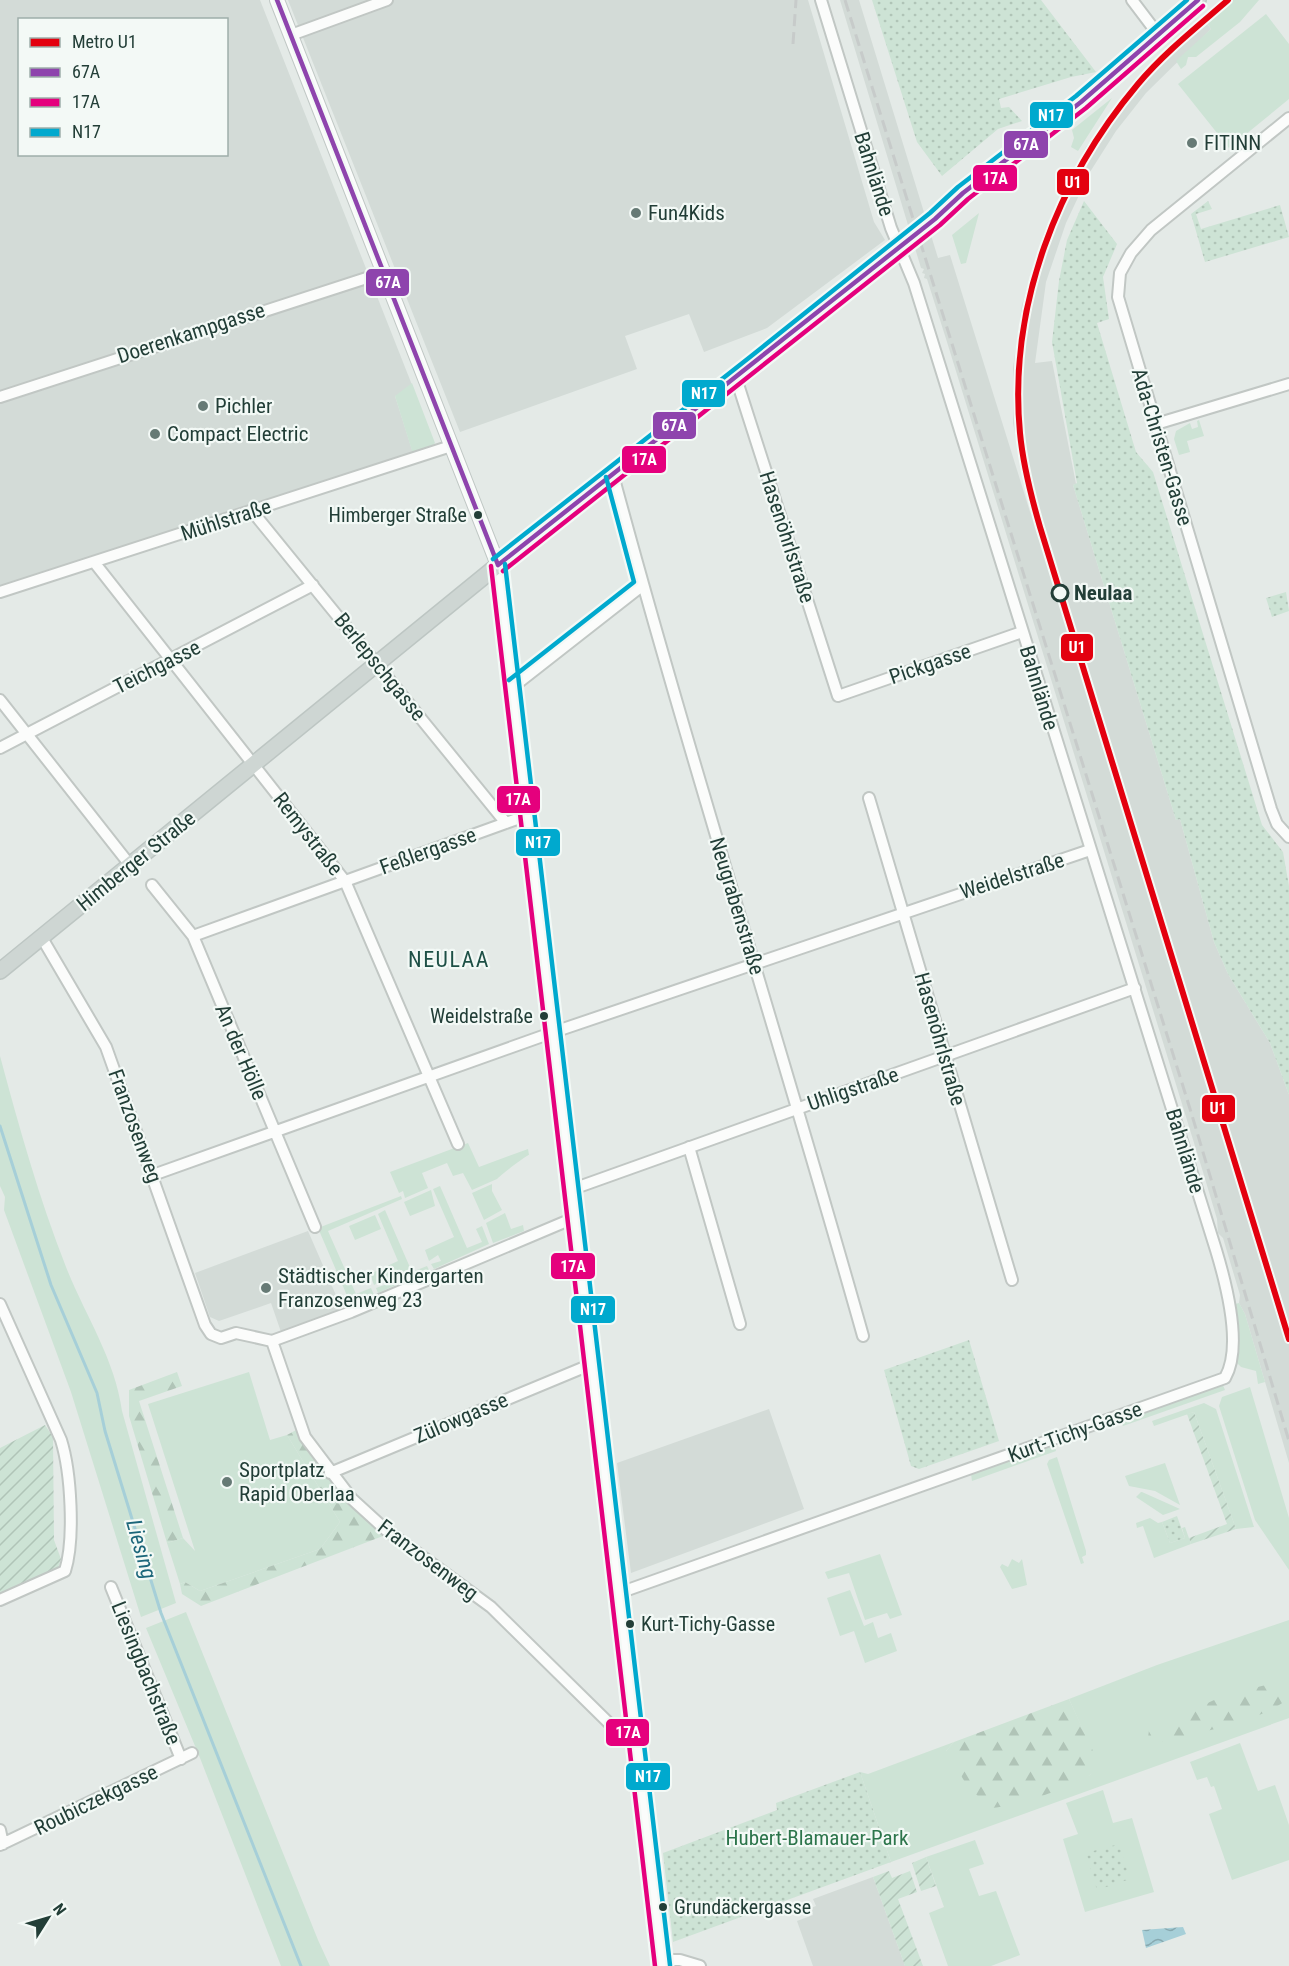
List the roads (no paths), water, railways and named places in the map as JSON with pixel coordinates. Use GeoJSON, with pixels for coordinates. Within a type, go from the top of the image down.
{"type":"FeatureCollection","features":[{"type":"Feature","properties":{"kind":"main road"},"geometry":{"type":"LineString","coordinates":[[277,0],[498,565],[663,1963]]}},
{"type":"Feature","properties":{"kind":"main road","name":"Himberger Straße"},"geometry":{"type":"LineString","coordinates":[[0,971],[498,565],[736,378],[918,232],[963,192],[1095,90],[1197,0]]}},
{"type":"Feature","properties":{"kind":"street"},"geometry":{"type":"LineString","coordinates":[[291,35],[387,0]]}},
{"type":"Feature","properties":{"kind":"street","name":"Bahnlände"},"geometry":{"type":"LineString","coordinates":[[821,0],[891,228],[917,293],[1101,887],[1108,900],[1231,1301],[1231,1367],[1225,1378]]}},
{"type":"Feature","properties":{"kind":"street"},"geometry":{"type":"LineString","coordinates":[[1132,0],[1157,33]]}},
{"type":"Feature","properties":{"kind":"street","name":"Ada-Christen-Gasse"},"geometry":{"type":"LineString","coordinates":[[1289,118],[1151,230],[1131,253],[1120,273],[1118,297],[1271,809],[1277,824],[1289,837]]}},
{"type":"Feature","properties":{"kind":"street","name":"Doerenkampgasse"},"geometry":{"type":"LineString","coordinates":[[0,397],[382,273]]}},
{"type":"Feature","properties":{"kind":"street","name":"Hasenöhrlstraße"},"geometry":{"type":"LineString","coordinates":[[736,378],[838,696]]}},
{"type":"Feature","properties":{"kind":"street"},"geometry":{"type":"LineString","coordinates":[[1155,424],[1289,384]]}},
{"type":"Feature","properties":{"kind":"street","name":"Mühlstraße"},"geometry":{"type":"LineString","coordinates":[[0,592],[451,446]]}},
{"type":"Feature","properties":{"kind":"street","name":"Neugrabenstraße"},"geometry":{"type":"LineString","coordinates":[[614,475],[643,585],[798,1108],[862,1336]]}},
{"type":"Feature","properties":{"kind":"street","name":"Berlepschgasse"},"geometry":{"type":"LineString","coordinates":[[252,511],[506,823]]}},
{"type":"Feature","properties":{"kind":"street","name":"Remystraße"},"geometry":{"type":"LineString","coordinates":[[94,562],[345,881],[458,1144]]}},
{"type":"Feature","properties":{"kind":"street","name":"Teichgasse"},"geometry":{"type":"LineString","coordinates":[[0,748],[313,585]]}},
{"type":"Feature","properties":{"kind":"street"},"geometry":{"type":"LineString","coordinates":[[514,686],[643,585]]}},
{"type":"Feature","properties":{"kind":"street","name":"Pickgasse"},"geometry":{"type":"LineString","coordinates":[[838,696],[1022,632]]}},
{"type":"Feature","properties":{"kind":"street"},"geometry":{"type":"LineString","coordinates":[[0,700],[130,865]]}},
{"type":"Feature","properties":{"kind":"street","name":"Hasenöhrlstraße"},"geometry":{"type":"LineString","coordinates":[[869,798],[1012,1280]]}},
{"type":"Feature","properties":{"kind":"street","name":"Feßlergasse"},"geometry":{"type":"LineString","coordinates":[[193,936],[528,815]]}},
{"type":"Feature","properties":{"kind":"street","name":"Weidelstraße"},"geometry":{"type":"LineString","coordinates":[[153,1175],[554,1032],[1090,850]]}},
{"type":"Feature","properties":{"kind":"street","name":"An der Hölle"},"geometry":{"type":"LineString","coordinates":[[152,885],[193,936],[315,1227]]}},
{"type":"Feature","properties":{"kind":"street","name":"Franzosenweg"},"geometry":{"type":"LineString","coordinates":[[42,938],[106,1047],[205,1325],[211,1334],[221,1338],[236,1333],[272,1341],[305,1437],[330,1473],[352,1499],[386,1530],[491,1607],[618,1732],[638,1736]]}},
{"type":"Feature","properties":{"kind":"street","name":"Uhligstraße"},"geometry":{"type":"LineString","coordinates":[[570,1190],[1135,988]]}},
{"type":"Feature","properties":{"kind":"street"},"geometry":{"type":"LineString","coordinates":[[689,1147],[740,1324]]}},
{"type":"Feature","properties":{"kind":"street"},"geometry":{"type":"LineString","coordinates":[[272,1341],[351,1312],[574,1218]]}},
{"type":"Feature","properties":{"kind":"street"},"geometry":{"type":"LineString","coordinates":[[0,1305],[66,1456],[69,1516],[69,1560],[65,1571],[0,1600]]}},
{"type":"Feature","properties":{"kind":"street","name":"Zülowgasse"},"geometry":{"type":"LineString","coordinates":[[330,1473],[592,1364]]}},
{"type":"Feature","properties":{"kind":"street","name":"Kurt-Tichy-Gasse"},"geometry":{"type":"LineString","coordinates":[[619,1593],[1225,1378]]}},
{"type":"Feature","properties":{"kind":"street","name":"Liesingbachstraße"},"geometry":{"type":"LineString","coordinates":[[111,1587],[181,1759]]}},
{"type":"Feature","properties":{"kind":"street","name":"Roubiczekgasse"},"geometry":{"type":"LineString","coordinates":[[2,1845],[192,1753]]}},
{"type":"Feature","properties":{"kind":"street"},"geometry":{"type":"LineString","coordinates":[[0,1830],[2,1845]]}},
{"type":"Feature","properties":{"kind":"street"},"geometry":{"type":"LineString","coordinates":[[663,1963],[687,1962],[700,1966]]}},
{"type":"Feature","properties":{"kind":"water"},"geometry":{"type":"Polygon","coordinates":[[[1183,1927],[1186,1934],[1146,1948],[1142,1930],[1183,1927]]]}},
{"type":"Feature","properties":{"kind":"waterway","name":"Liesing"},"geometry":{"type":"LineString","coordinates":[[0,1126],[51,1285],[97,1393],[105,1431],[161,1613],[301,1966]]}},
{"type":"Feature","properties":{"kind":"railway"},"geometry":{"type":"LineString","coordinates":[[793,44],[796,0]]}},
{"type":"Feature","properties":{"kind":"railway"},"geometry":{"type":"LineString","coordinates":[[845,0],[1191,1112],[1289,1441]]}},
{"type":"Feature","properties":{"kind":"metro line","name":"U1"},"geometry":{"type":"LineString","coordinates":[[1228,0],[1170,51],[1138,84],[1109,121],[1062,203],[1044,247],[1031,293],[1022,339],[1018,386],[1020,433],[1023,457],[1040,527],[1289,1339]]}},
{"type":"Feature","properties":{"kind":"place","name":"FITINN"},"geometry":{"type":"Point","coordinates":[1192,143]}},
{"type":"Feature","properties":{"kind":"place","name":"Fun4Kids"},"geometry":{"type":"Point","coordinates":[636,213]}},
{"type":"Feature","properties":{"kind":"place","name":"Pichler"},"geometry":{"type":"Point","coordinates":[203,406]}},
{"type":"Feature","properties":{"kind":"place","name":"Compact Electric"},"geometry":{"type":"Point","coordinates":[155,434]}},
{"type":"Feature","properties":{"kind":"place","name":"Himberger Straße"},"geometry":{"type":"Point","coordinates":[478,515]}},
{"type":"Feature","properties":{"kind":"place","name":"Neulaa"},"geometry":{"type":"Point","coordinates":[1060,593]}},
{"type":"Feature","properties":{"kind":"place","name":"Weidelstraße"},"geometry":{"type":"Point","coordinates":[544,1016]}},
{"type":"Feature","properties":{"kind":"place","name":"Städtischer Kindergarten Franzosenweg 23"},"geometry":{"type":"Point","coordinates":[266,1288]}},
{"type":"Feature","properties":{"kind":"place","name":"Sportplatz Rapid Oberlaa"},"geometry":{"type":"Point","coordinates":[227,1482]}},
{"type":"Feature","properties":{"kind":"place","name":"Kurt-Tichy-Gasse"},"geometry":{"type":"Point","coordinates":[630,1624]}},
{"type":"Feature","properties":{"kind":"place","name":"Grundäckergasse"},"geometry":{"type":"Point","coordinates":[663,1907]}},
{"type":"Feature","properties":{"kind":"district","name":"NEULAA"},"geometry":{"type":"Point","coordinates":[449,959]}},
{"type":"Feature","properties":{"kind":"park label","name":"Hubert-Blamauer-Park"},"geometry":{"type":"Point","coordinates":[817,1838]}}]}
